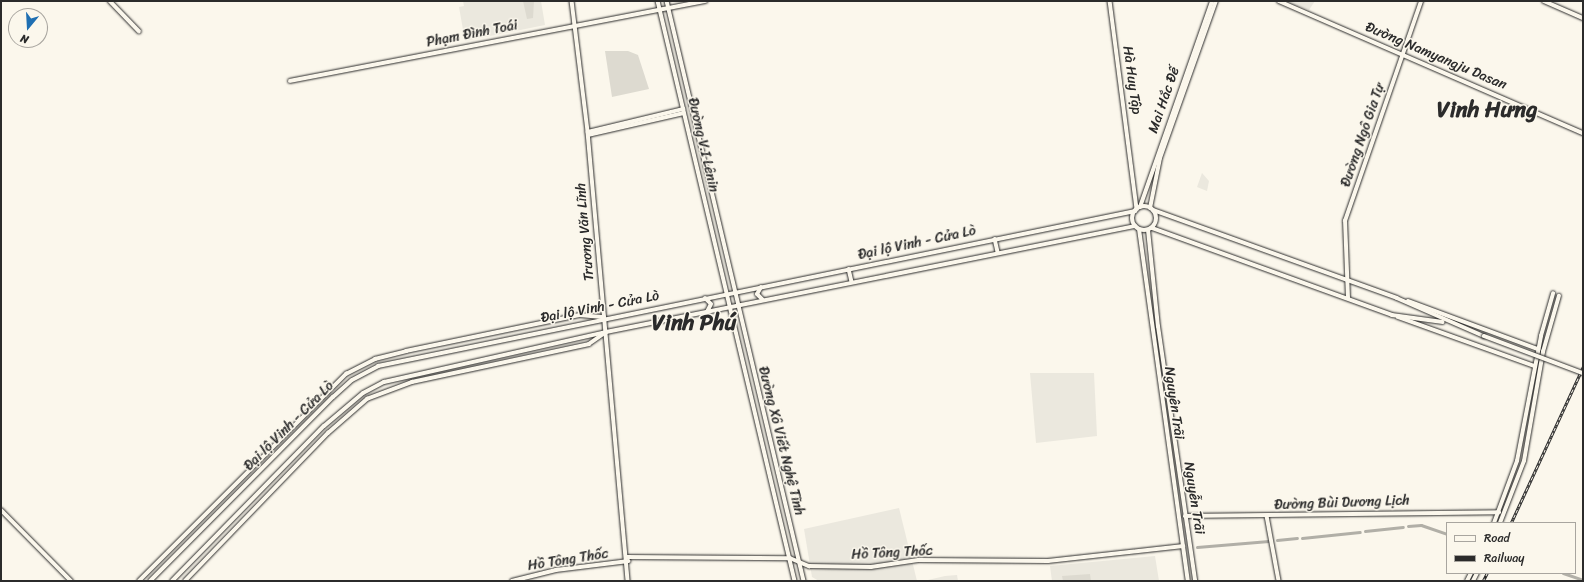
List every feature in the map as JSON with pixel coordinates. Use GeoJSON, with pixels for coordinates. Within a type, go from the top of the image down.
{"type":"FeatureCollection","features":[{"type":"Feature","properties":{"kind":"main road","name":"Mai Hắc Đế"},"geometry":{"type":"LineString","coordinates":[[1150,229],[1156,219],[1151,209],[1160,158],[1212,1]]}},
{"type":"Feature","properties":{"kind":"main road","name":"Mai Hắc Đế"},"geometry":{"type":"LineString","coordinates":[[1137,227],[1137,209],[1209,13],[1216,1]]}},
{"type":"Feature","properties":{"kind":"main road","name":"Đại lộ Vinh - Cửa Lò"},"geometry":{"type":"LineString","coordinates":[[150,581],[352,380],[406,358],[1137,209],[1151,209]]}},
{"type":"Feature","properties":{"kind":"main road","name":"Đại lộ Vinh - Cửa Lò"},"geometry":{"type":"LineString","coordinates":[[172,581],[324,426],[363,393],[410,375],[606,332],[998,252],[1137,227],[1150,229]]}},
{"type":"Feature","properties":{"kind":"main road","name":"Nguyên Trãi"},"geometry":{"type":"LineString","coordinates":[[1137,227],[1188,581]]}},
{"type":"Feature","properties":{"kind":"main road","name":"Nguyễn Trãi"},"geometry":{"type":"LineString","coordinates":[[1150,229],[1148,253],[1195,581]]}},
{"type":"Feature","properties":{"kind":"main road"},"geometry":{"type":"LineString","coordinates":[[762,286],[757,294],[765,300]]}},
{"type":"Feature","properties":{"kind":"main road"},"geometry":{"type":"LineString","coordinates":[[704,298],[711,304],[706,312]]}},
{"type":"Feature","properties":{"kind":"main road"},"geometry":{"type":"LineString","coordinates":[[1152,326],[1158,326]]}},
{"type":"Feature","properties":{"kind":"main road"},"geometry":{"type":"LineString","coordinates":[[1163,401],[1168,400]]}},
{"type":"Feature","properties":{"kind":"main road"},"geometry":{"type":"LineString","coordinates":[[1169,447],[1175,447]]}},
{"type":"Feature","properties":{"kind":"main road"},"geometry":{"type":"LineString","coordinates":[[1,510],[71,581]]}},
{"type":"Feature","properties":{"kind":"main road"},"geometry":{"type":"LineString","coordinates":[[1179,517],[1185,516]]}},
{"type":"Feature","properties":{"kind":"main road"},"geometry":{"type":"LineString","coordinates":[[1183,546],[1190,546]]}},
{"type":"Feature","properties":{"kind":"street"},"geometry":{"type":"LineString","coordinates":[[110,1],[139,31]]}},
{"type":"Feature","properties":{"kind":"street","name":"Trương Văn Lĩnh"},"geometry":{"type":"LineString","coordinates":[[572,1],[588,134],[628,562],[628,581]]}},
{"type":"Feature","properties":{"kind":"street","name":"Đường V.I Lênin"},"geometry":{"type":"LineString","coordinates":[[658,1],[730,307]]}},
{"type":"Feature","properties":{"kind":"street","name":"Đường V.I Lênin"},"geometry":{"type":"LineString","coordinates":[[667,1],[738,305]]}},
{"type":"Feature","properties":{"kind":"street","name":"Phạm Đình Toái"},"geometry":{"type":"LineString","coordinates":[[290,81],[574,25],[705,1]]}},
{"type":"Feature","properties":{"kind":"street","name":"Hà Huy Tập"},"geometry":{"type":"LineString","coordinates":[[1110,1],[1137,209]]}},
{"type":"Feature","properties":{"kind":"street","name":"Đường Namyangju Dasan"},"geometry":{"type":"LineString","coordinates":[[1279,1],[1583,133]]}},
{"type":"Feature","properties":{"kind":"street","name":"Đường Ngô Gia Tự"},"geometry":{"type":"LineString","coordinates":[[1348,298],[1346,280],[1345,221],[1421,1]]}},
{"type":"Feature","properties":{"kind":"street"},"geometry":{"type":"LineString","coordinates":[[1544,1],[1583,18]]}},
{"type":"Feature","properties":{"kind":"street"},"geometry":{"type":"LineString","coordinates":[[588,134],[684,111]]}},
{"type":"Feature","properties":{"kind":"street"},"geometry":{"type":"LineString","coordinates":[[686,122],[694,120]]}},
{"type":"Feature","properties":{"kind":"street"},"geometry":{"type":"LineString","coordinates":[[1151,209],[1538,348]]}},
{"type":"Feature","properties":{"kind":"street"},"geometry":{"type":"LineString","coordinates":[[1150,229],[1348,298],[1535,366]]}},
{"type":"Feature","properties":{"kind":"street"},"geometry":{"type":"LineString","coordinates":[[995,239],[998,252]]}},
{"type":"Feature","properties":{"kind":"street"},"geometry":{"type":"LineString","coordinates":[[849,268],[852,282]]}},
{"type":"Feature","properties":{"kind":"street"},"geometry":{"type":"LineString","coordinates":[[1494,522],[1517,461],[1538,348],[1553,294]]}},
{"type":"Feature","properties":{"kind":"street"},"geometry":{"type":"LineString","coordinates":[[1500,522],[1524,461],[1543,352],[1559,296]]}},
{"type":"Feature","properties":{"kind":"street"},"geometry":{"type":"LineString","coordinates":[[1397,298],[1446,322],[1583,373]]}},
{"type":"Feature","properties":{"kind":"street","name":"Đường Xô Viết Nghệ Tĩnh"},"geometry":{"type":"LineString","coordinates":[[738,305],[804,581]]}},
{"type":"Feature","properties":{"kind":"street","name":"Đường Xô Viết Nghệ Tĩnh"},"geometry":{"type":"LineString","coordinates":[[730,307],[795,581]]}},
{"type":"Feature","properties":{"kind":"street"},"geometry":{"type":"LineString","coordinates":[[139,581],[346,374],[375,359],[406,351],[580,315],[604,317]]}},
{"type":"Feature","properties":{"kind":"street"},"geometry":{"type":"LineString","coordinates":[[1392,315],[1446,322]]}},
{"type":"Feature","properties":{"kind":"street"},"geometry":{"type":"LineString","coordinates":[[184,581],[333,429],[367,399],[412,382],[589,344],[606,332]]}},
{"type":"Feature","properties":{"kind":"street","name":"Đường Bùi Dương Lịch"},"geometry":{"type":"LineString","coordinates":[[1185,516],[1499,512]]}},
{"type":"Feature","properties":{"kind":"street"},"geometry":{"type":"LineString","coordinates":[[1267,516],[1279,581]]}},
{"type":"Feature","properties":{"kind":"street","name":"Hồ Tông Thốc"},"geometry":{"type":"LineString","coordinates":[[627,557],[790,558],[809,566],[871,567],[919,560],[1048,561],[1183,546]]}},
{"type":"Feature","properties":{"kind":"street","name":"Hồ Tông Thốc"},"geometry":{"type":"LineString","coordinates":[[512,581],[556,570],[628,562]]}},
{"type":"Feature","properties":{"kind":"shaded area"},"geometry":{"type":"Polygon","coordinates":[[[463,1],[541,1],[545,25],[465,41],[459,7],[464,6],[463,1]]]}},
{"type":"Feature","properties":{"kind":"shaded area"},"geometry":{"type":"Polygon","coordinates":[[[523,1],[534,1],[533,18],[527,19],[523,1]]]}},
{"type":"Feature","properties":{"kind":"shaded area"},"geometry":{"type":"Polygon","coordinates":[[[1283,1],[1315,1],[1309,10],[1283,1]]]}},
{"type":"Feature","properties":{"kind":"shaded area"},"geometry":{"type":"Polygon","coordinates":[[[605,51],[628,51],[638,55],[649,89],[612,97],[605,51]]]}},
{"type":"Feature","properties":{"kind":"shaded area"},"geometry":{"type":"Polygon","coordinates":[[[1202,173],[1209,181],[1207,191],[1197,187],[1202,173]]]}},
{"type":"Feature","properties":{"kind":"shaded area"},"geometry":{"type":"Polygon","coordinates":[[[1030,373],[1094,373],[1097,436],[1036,443],[1030,373]]]}},
{"type":"Feature","properties":{"kind":"shaded area"},"geometry":{"type":"Polygon","coordinates":[[[899,508],[917,581],[819,581],[812,577],[804,529],[899,508]]]}},
{"type":"Feature","properties":{"kind":"shaded area"},"geometry":{"type":"Polygon","coordinates":[[[1155,556],[1159,581],[1052,581],[1050,566],[1155,556]]]}},
{"type":"Feature","properties":{"kind":"shaded area"},"geometry":{"type":"Polygon","coordinates":[[[1090,574],[1091,581],[1063,581],[1062,576],[1090,574]]]}},
{"type":"Feature","properties":{"kind":"shaded area"},"geometry":{"type":"Polygon","coordinates":[[[957,575],[958,581],[928,580],[945,576],[957,575]]]}},
{"type":"Feature","properties":{"kind":"waterway"},"geometry":{"type":"LineString","coordinates":[[1408,526],[1421,525],[1446,534]]}},
{"type":"Feature","properties":{"kind":"waterway"},"geometry":{"type":"LineString","coordinates":[[1365,531],[1403,527]]}},
{"type":"Feature","properties":{"kind":"waterway"},"geometry":{"type":"LineString","coordinates":[[1302,538],[1360,532]]}},
{"type":"Feature","properties":{"kind":"waterway"},"geometry":{"type":"LineString","coordinates":[[1277,540],[1297,538]]}},
{"type":"Feature","properties":{"kind":"waterway"},"geometry":{"type":"LineString","coordinates":[[1197,547],[1269,541]]}},
{"type":"Feature","properties":{"kind":"waterway"},"geometry":{"type":"LineString","coordinates":[[1566,574],[1583,580]]}},
{"type":"Feature","properties":{"kind":"railway"},"geometry":{"type":"LineString","coordinates":[[1511,522],[1583,367]]}},
{"type":"Feature","properties":{"kind":"railway"},"geometry":{"type":"LineString","coordinates":[[1483,581],[1486,574]]}},
{"type":"Feature","properties":{"kind":"district","name":"Vinh Hưng"},"geometry":{"type":"Point","coordinates":[1487,110]}},
{"type":"Feature","properties":{"kind":"district","name":"Vinh Phú"},"geometry":{"type":"Point","coordinates":[694,323]}}]}
